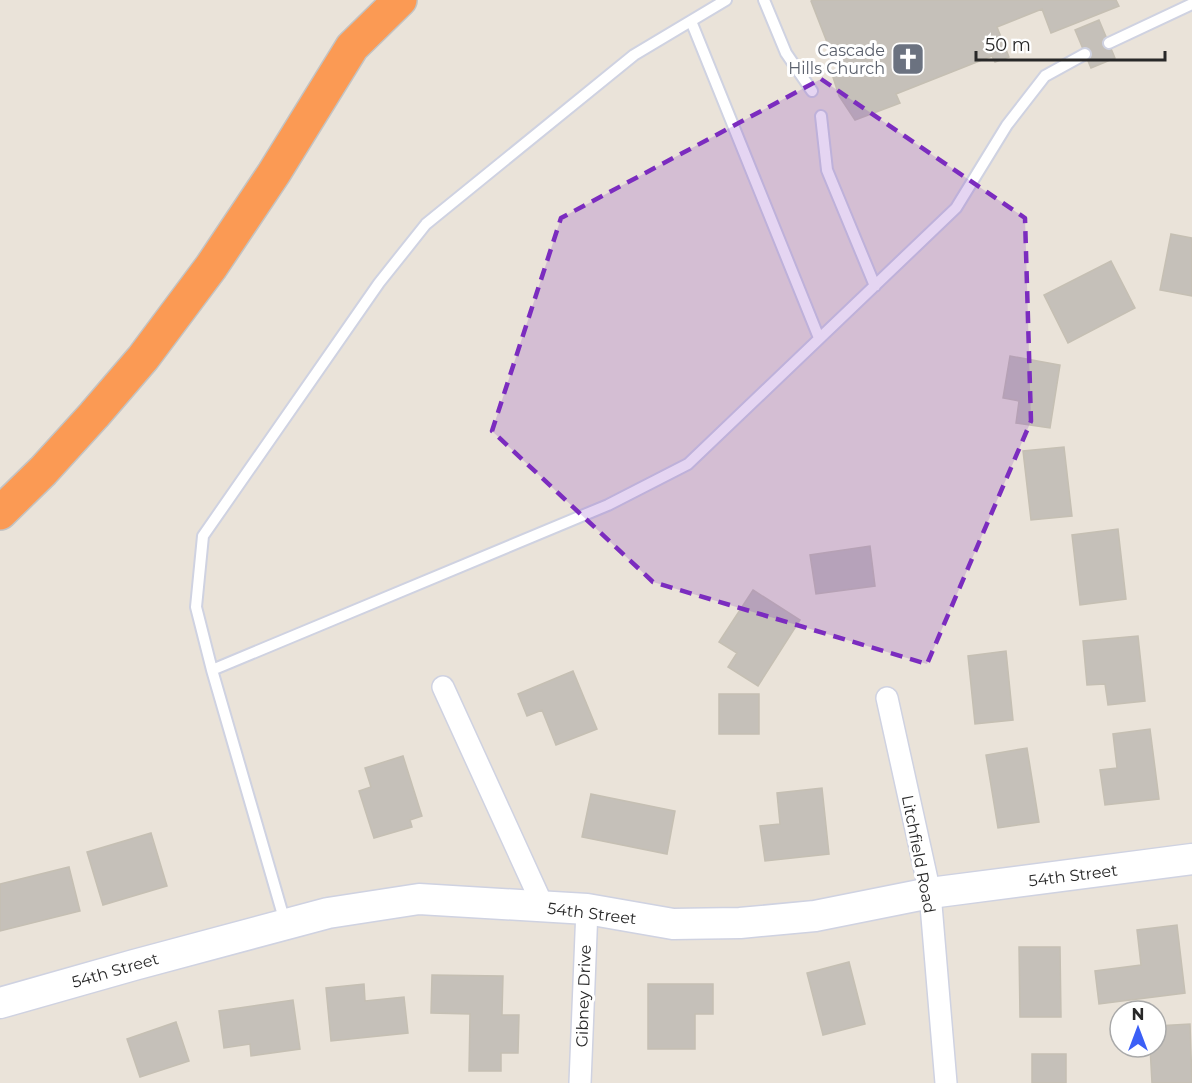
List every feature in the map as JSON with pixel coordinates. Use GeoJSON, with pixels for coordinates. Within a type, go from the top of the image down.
{"type":"FeatureCollection","features":[{"type":"Feature","properties":{"kind":"highway"},"geometry":{"type":"LineString","coordinates":[[0,513],[94,416],[143,358],[211,267],[274,173],[351,47],[400,0]]}},
{"type":"Feature","properties":{"kind":"main road","name":"54th Street"},"geometry":{"type":"LineString","coordinates":[[0,1003],[134,964],[328,913],[419,899],[587,909],[673,924],[740,924],[815,916],[930,893],[1192,859]]}},
{"type":"Feature","properties":{"kind":"street"},"geometry":{"type":"LineString","coordinates":[[443,687],[543,906]]}},
{"type":"Feature","properties":{"kind":"street","name":"Litchfield Road"},"geometry":{"type":"LineString","coordinates":[[887,698],[930,893],[946,1083]]}},
{"type":"Feature","properties":{"kind":"street","name":"Gibney Drive"},"geometry":{"type":"LineString","coordinates":[[580,1083],[587,909]]}},
{"type":"Feature","properties":{"kind":"lane"},"geometry":{"type":"LineString","coordinates":[[286,924],[212,670],[196,607],[203,536],[379,283],[426,224],[634,55],[726,0]]}},
{"type":"Feature","properties":{"kind":"lane"},"geometry":{"type":"LineString","coordinates":[[764,0],[786,53],[812,92]]}},
{"type":"Feature","properties":{"kind":"lane"},"geometry":{"type":"LineString","coordinates":[[1109,43],[1192,4]]}},
{"type":"Feature","properties":{"kind":"lane"},"geometry":{"type":"LineString","coordinates":[[691,21],[819,338]]}},
{"type":"Feature","properties":{"kind":"lane"},"geometry":{"type":"LineString","coordinates":[[212,670],[608,505],[688,464],[956,208],[1007,125],[1045,76],[1085,54]]}},
{"type":"Feature","properties":{"kind":"lane"},"geometry":{"type":"LineString","coordinates":[[821,116],[827,170],[875,286]]}},
{"type":"Feature","properties":{"kind":"highlighted area"},"geometry":{"type":"Polygon","coordinates":[[[821,79],[1025,218],[1031,421],[927,664],[653,582],[492,431],[561,218],[821,79]]]}},
{"type":"Feature","properties":{"kind":"building","name":"Cascade Hills Church"},"geometry":{"type":"Polygon","coordinates":[[[1116,0],[1119,6],[1051,33],[1042,9],[997,27],[1009,57],[995,62],[992,56],[896,94],[900,103],[855,120],[839,96],[832,74],[839,73],[811,1],[1116,0]]]}},
{"type":"Feature","properties":{"kind":"building"},"geometry":{"type":"Polygon","coordinates":[[[1099,20],[1115,58],[1091,68],[1075,30],[1099,20]]]}},
{"type":"Feature","properties":{"kind":"building"},"geometry":{"type":"Polygon","coordinates":[[[1171,234],[1192,238],[1192,296],[1160,290],[1171,234]]]}},
{"type":"Feature","properties":{"kind":"building"},"geometry":{"type":"Polygon","coordinates":[[[1111,261],[1135,308],[1068,343],[1044,295],[1111,261]]]}},
{"type":"Feature","properties":{"kind":"building"},"geometry":{"type":"Polygon","coordinates":[[[1010,356],[1060,365],[1050,428],[1016,423],[1019,401],[1003,398],[1010,356]]]}},
{"type":"Feature","properties":{"kind":"building"},"geometry":{"type":"Polygon","coordinates":[[[1064,447],[1072,516],[1031,520],[1023,451],[1064,447]]]}},
{"type":"Feature","properties":{"kind":"building"},"geometry":{"type":"Polygon","coordinates":[[[1118,529],[1126,599],[1080,605],[1072,535],[1118,529]]]}},
{"type":"Feature","properties":{"kind":"building"},"geometry":{"type":"Polygon","coordinates":[[[870,546],[875,586],[816,594],[810,555],[870,546]]]}},
{"type":"Feature","properties":{"kind":"building"},"geometry":{"type":"Polygon","coordinates":[[[753,590],[800,620],[758,686],[728,667],[737,653],[719,642],[753,590]]]}},
{"type":"Feature","properties":{"kind":"building"},"geometry":{"type":"Polygon","coordinates":[[[1138,636],[1145,701],[1108,705],[1105,684],[1087,685],[1083,641],[1138,636]]]}},
{"type":"Feature","properties":{"kind":"building"},"geometry":{"type":"Polygon","coordinates":[[[1006,651],[1013,720],[975,724],[968,656],[1006,651]]]}},
{"type":"Feature","properties":{"kind":"building"},"geometry":{"type":"Polygon","coordinates":[[[573,671],[597,729],[556,745],[542,710],[527,716],[518,694],[573,671]]]}},
{"type":"Feature","properties":{"kind":"building"},"geometry":{"type":"Polygon","coordinates":[[[719,694],[759,694],[759,734],[719,734],[719,694]]]}},
{"type":"Feature","properties":{"kind":"building"},"geometry":{"type":"Polygon","coordinates":[[[1150,729],[1159,799],[1105,805],[1100,770],[1117,768],[1113,734],[1150,729]]]}},
{"type":"Feature","properties":{"kind":"building"},"geometry":{"type":"Polygon","coordinates":[[[1027,748],[1039,822],[998,828],[986,755],[1027,748]]]}},
{"type":"Feature","properties":{"kind":"building"},"geometry":{"type":"Polygon","coordinates":[[[403,756],[422,816],[410,820],[412,827],[374,838],[359,791],[371,787],[365,768],[403,756]]]}},
{"type":"Feature","properties":{"kind":"building"},"geometry":{"type":"Polygon","coordinates":[[[822,788],[829,854],[765,861],[760,826],[780,824],[777,793],[822,788]]]}},
{"type":"Feature","properties":{"kind":"building"},"geometry":{"type":"Polygon","coordinates":[[[591,794],[675,811],[667,854],[582,837],[591,794]]]}},
{"type":"Feature","properties":{"kind":"building"},"geometry":{"type":"Polygon","coordinates":[[[151,833],[167,886],[103,905],[87,852],[151,833]]]}},
{"type":"Feature","properties":{"kind":"building"},"geometry":{"type":"Polygon","coordinates":[[[69,867],[80,911],[0,931],[0,884],[69,867]]]}},
{"type":"Feature","properties":{"kind":"building"},"geometry":{"type":"Polygon","coordinates":[[[1177,925],[1185,993],[1138,999],[1108,999],[1108,1003],[1099,1004],[1095,971],[1141,965],[1137,930],[1177,925]]]}},
{"type":"Feature","properties":{"kind":"building"},"geometry":{"type":"Polygon","coordinates":[[[1019,947],[1060,947],[1061,1017],[1020,1017],[1019,947]]]}},
{"type":"Feature","properties":{"kind":"building"},"geometry":{"type":"Polygon","coordinates":[[[849,962],[865,1024],[823,1035],[807,973],[849,962]]]}},
{"type":"Feature","properties":{"kind":"building"},"geometry":{"type":"Polygon","coordinates":[[[432,975],[503,976],[502,1015],[519,1015],[518,1053],[501,1053],[501,1071],[469,1071],[470,1014],[431,1013],[432,975]]]}},
{"type":"Feature","properties":{"kind":"building"},"geometry":{"type":"Polygon","coordinates":[[[364,984],[365,1001],[404,997],[408,1033],[331,1041],[326,988],[364,984]]]}},
{"type":"Feature","properties":{"kind":"building"},"geometry":{"type":"Polygon","coordinates":[[[648,984],[713,984],[713,1014],[695,1014],[695,1049],[648,1049],[648,984]]]}},
{"type":"Feature","properties":{"kind":"building"},"geometry":{"type":"Polygon","coordinates":[[[293,1000],[300,1049],[251,1056],[250,1044],[224,1048],[219,1011],[293,1000]]]}},
{"type":"Feature","properties":{"kind":"building"},"geometry":{"type":"Polygon","coordinates":[[[176,1022],[189,1061],[140,1077],[127,1039],[176,1022]]]}},
{"type":"Feature","properties":{"kind":"building"},"geometry":{"type":"Polygon","coordinates":[[[1190,1024],[1192,1083],[1152,1083],[1151,1059],[1168,1059],[1168,1025],[1190,1024]]]}},
{"type":"Feature","properties":{"kind":"building"},"geometry":{"type":"Polygon","coordinates":[[[1032,1054],[1066,1054],[1066,1083],[1032,1083],[1032,1054]]]}},
{"type":"Feature","properties":{"kind":"place","name":"Cascade Hills Church"},"geometry":{"type":"Point","coordinates":[908,59]}}]}
